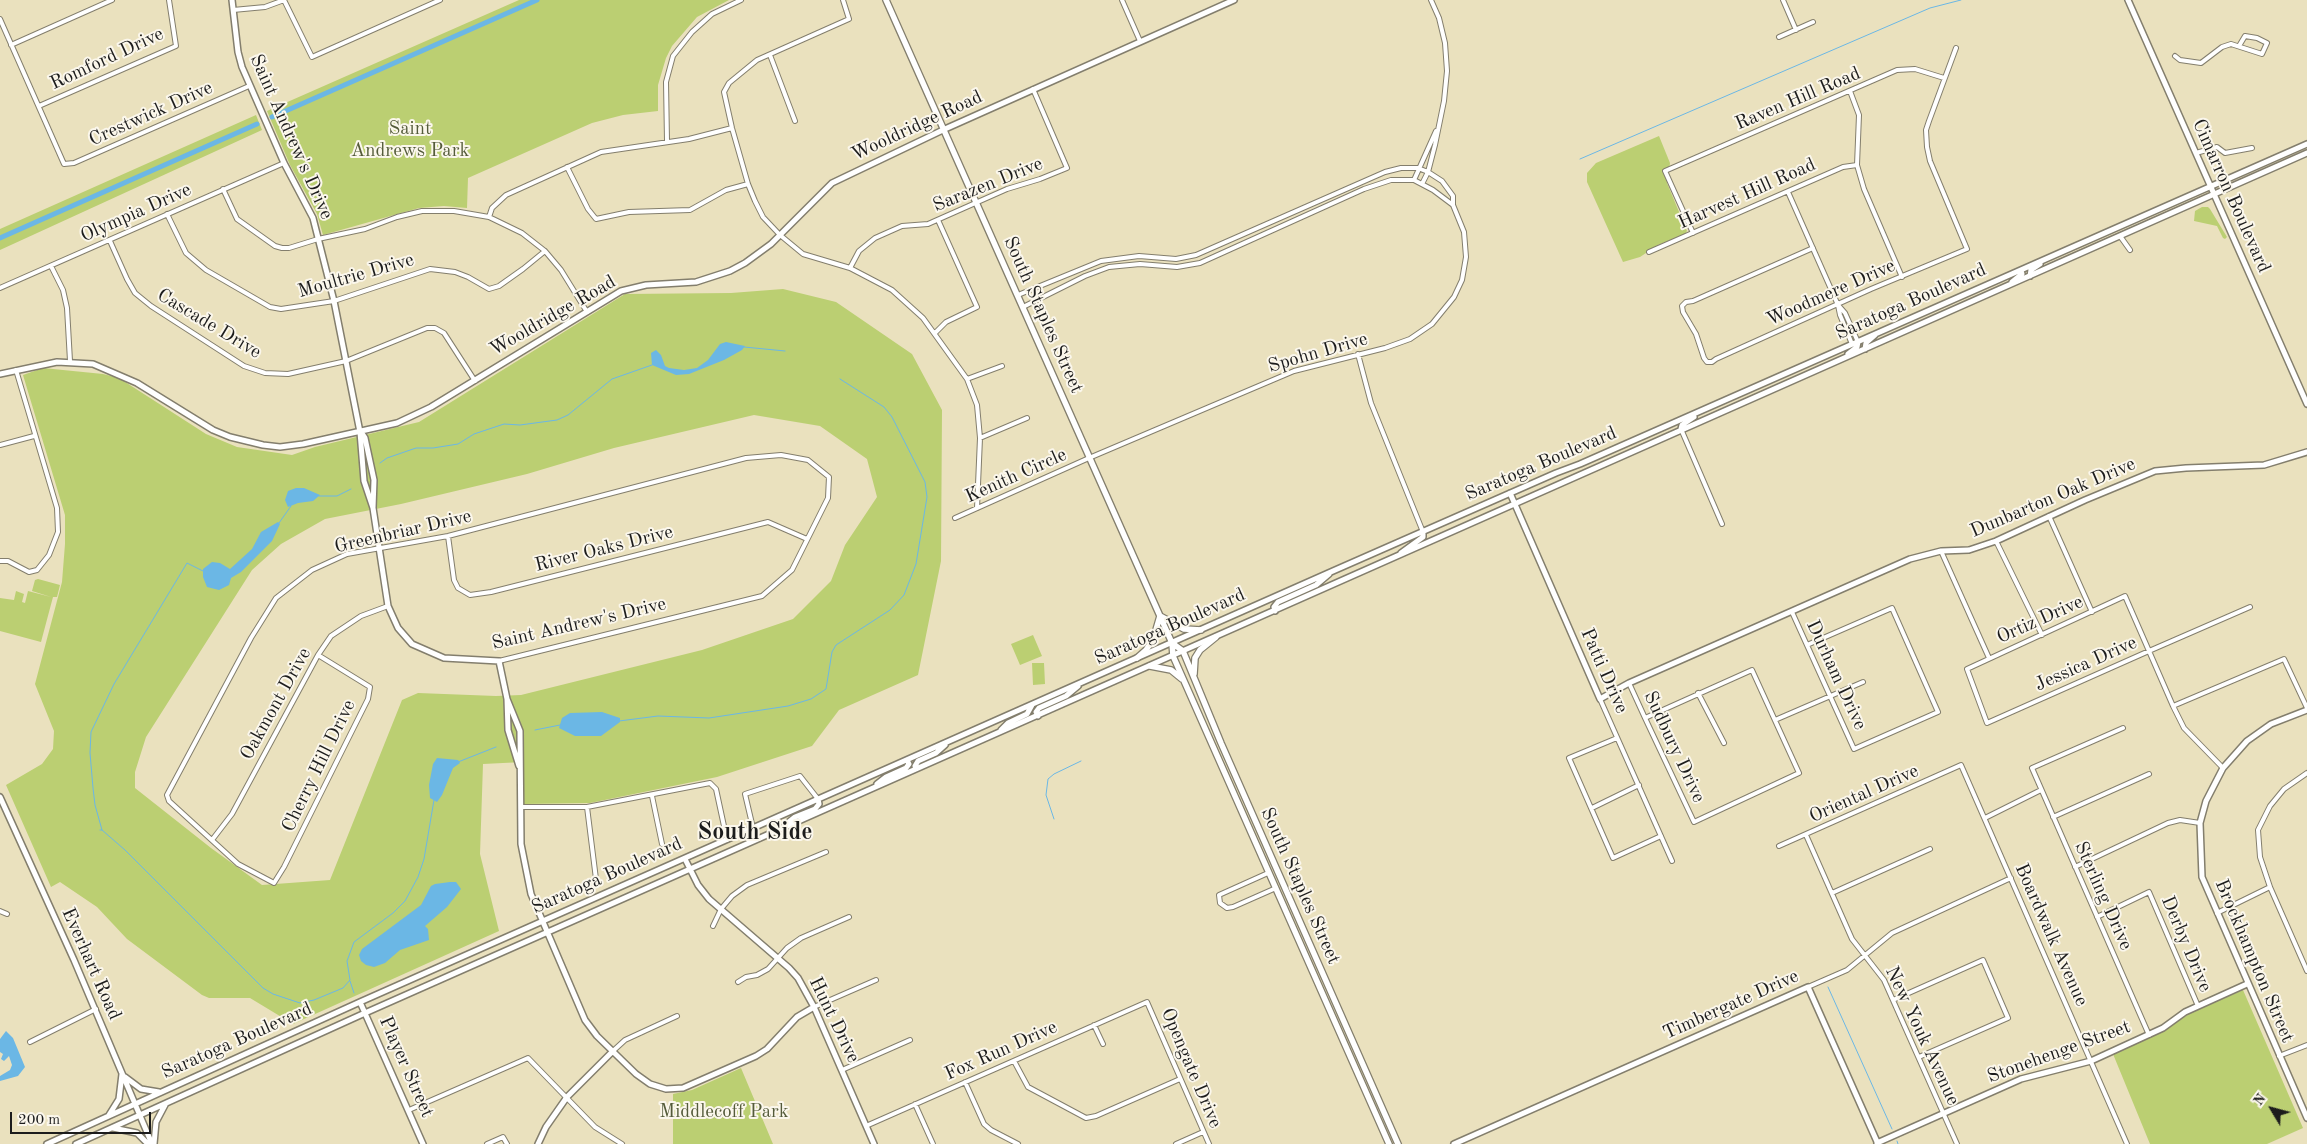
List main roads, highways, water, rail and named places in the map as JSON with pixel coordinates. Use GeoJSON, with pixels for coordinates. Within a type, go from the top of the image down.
{"type":"FeatureCollection","features":[{"type":"Feature","properties":{"kind":"main road","name":"Saint Andrew's Drive"},"geometry":{"type":"LineString","coordinates":[[232,0],[238,52],[249,86],[284,163],[313,218],[334,301],[360,432],[364,480],[374,508]]}},
{"type":"Feature","properties":{"kind":"main road","name":"South Staples Street"},"geometry":{"type":"LineString","coordinates":[[886,0],[1172,642],[1173,656],[1388,1144]]}},
{"type":"Feature","properties":{"kind":"main road","name":"Wooldridge Road"},"geometry":{"type":"LineString","coordinates":[[0,374],[42,364],[70,361],[93,364],[122,375],[198,421],[230,437],[263,445],[290,446],[360,432],[412,418],[622,291],[633,287],[696,282],[730,271],[758,254],[780,235],[832,183],[945,129],[1234,0]]}},
{"type":"Feature","properties":{"kind":"main road","name":"Cimarron Boulevard"},"geometry":{"type":"LineString","coordinates":[[2128,0],[2307,404]]}},
{"type":"Feature","properties":{"kind":"main road","name":"Saratoga Boulevard"},"geometry":{"type":"LineString","coordinates":[[47,1144],[360,1002],[1172,642],[2307,144]]}},
{"type":"Feature","properties":{"kind":"main road","name":"Saratoga Boulevard"},"geometry":{"type":"LineString","coordinates":[[76,1144],[365,1013],[2307,153]]}},
{"type":"Feature","properties":{"kind":"main road"},"geometry":{"type":"LineString","coordinates":[[2030,276],[2031,270],[2044,260]]}},
{"type":"Feature","properties":{"kind":"main road"},"geometry":{"type":"LineString","coordinates":[[2008,285],[2021,275],[2021,270]]}},
{"type":"Feature","properties":{"kind":"main road"},"geometry":{"type":"LineString","coordinates":[[1865,348],[1866,343],[1878,333]]}},
{"type":"Feature","properties":{"kind":"main road"},"geometry":{"type":"LineString","coordinates":[[1842,359],[1856,347],[1855,343]]}},
{"type":"Feature","properties":{"kind":"main road"},"geometry":{"type":"LineString","coordinates":[[1682,429],[1682,425],[1707,408]]}},
{"type":"Feature","properties":{"kind":"main road","name":"Saint Andrew's Drive"},"geometry":{"type":"LineString","coordinates":[[360,432],[365,438],[374,480],[374,508],[388,606],[398,628],[412,644],[444,658],[498,661],[507,699]]}},
{"type":"Feature","properties":{"kind":"main road","name":"Dunbarton Oak Drive"},"geometry":{"type":"LineString","coordinates":[[1600,699],[1629,684],[1910,559],[1941,550],[1969,550],[1996,541],[2048,516],[2155,471],[2264,465],[2307,452]]}},
{"type":"Feature","properties":{"kind":"main road","name":"Patti Drive"},"geometry":{"type":"LineString","coordinates":[[1510,493],[1600,699]]}},
{"type":"Feature","properties":{"kind":"main road"},"geometry":{"type":"LineString","coordinates":[[1397,557],[1412,543],[1423,537],[1423,532]]}},
{"type":"Feature","properties":{"kind":"main road"},"geometry":{"type":"LineString","coordinates":[[1275,611],[1274,607],[1278,602],[1316,585],[1333,571]]}},
{"type":"Feature","properties":{"kind":"main road"},"geometry":{"type":"LineString","coordinates":[[1137,658],[1153,640],[1160,616],[1184,629],[1200,630]]}},
{"type":"Feature","properties":{"kind":"main road"},"geometry":{"type":"LineString","coordinates":[[1194,676],[1195,658],[1200,650],[1216,637]]}},
{"type":"Feature","properties":{"kind":"main road","name":"South Staples Street"},"geometry":{"type":"LineString","coordinates":[[1172,642],[1183,651],[1258,828],[1398,1144]]}},
{"type":"Feature","properties":{"kind":"main road"},"geometry":{"type":"LineString","coordinates":[[1150,666],[1171,670],[1184,681]]}},
{"type":"Feature","properties":{"kind":"main road"},"geometry":{"type":"LineString","coordinates":[[1038,716],[1036,712],[1039,708],[1066,696],[1082,682]]}},
{"type":"Feature","properties":{"kind":"main road"},"geometry":{"type":"LineString","coordinates":[[507,699],[508,730],[519,766]]}},
{"type":"Feature","properties":{"kind":"main road"},"geometry":{"type":"LineString","coordinates":[[507,699],[520,731],[521,844],[530,894],[585,1020],[613,1051],[636,1074],[650,1084],[666,1090],[683,1088],[756,1056],[767,1049],[797,1017],[814,1007]]}},
{"type":"Feature","properties":{"kind":"main road"},"geometry":{"type":"LineString","coordinates":[[997,733],[1008,723],[1027,714],[1032,704]]}},
{"type":"Feature","properties":{"kind":"main road","name":"Brockhampton Street"},"geometry":{"type":"LineString","coordinates":[[2307,709],[2271,724],[2247,740],[2223,768],[2206,801],[2200,823],[2202,877],[2278,1056],[2305,1108],[2307,1118]]}},
{"type":"Feature","properties":{"kind":"main road"},"geometry":{"type":"LineString","coordinates":[[916,769],[914,766],[918,761],[936,753],[949,741]]}},
{"type":"Feature","properties":{"kind":"main road"},"geometry":{"type":"LineString","coordinates":[[871,789],[886,777],[906,768],[909,764],[907,760]]}},
{"type":"Feature","properties":{"kind":"main road","name":"Everhart Road"},"geometry":{"type":"LineString","coordinates":[[0,797],[96,1009],[139,1115],[153,1144]]}},
{"type":"Feature","properties":{"kind":"main road"},"geometry":{"type":"LineString","coordinates":[[779,830],[795,817],[815,809],[819,804],[818,799]]}},
{"type":"Feature","properties":{"kind":"main road"},"geometry":{"type":"LineString","coordinates":[[1245,819],[1248,819],[1258,828]]}},
{"type":"Feature","properties":{"kind":"main road","name":"Hunt Drive"},"geometry":{"type":"LineString","coordinates":[[685,859],[689,870],[709,899],[778,958],[798,978],[814,1007],[874,1144]]}},
{"type":"Feature","properties":{"kind":"main road"},"geometry":{"type":"LineString","coordinates":[[1291,924],[1301,935],[1306,935]]}},
{"type":"Feature","properties":{"kind":"main road"},"geometry":{"type":"LineString","coordinates":[[1300,944],[1304,943],[1315,956]]}},
{"type":"Feature","properties":{"kind":"main road","name":"Stonehenge Street"},"geometry":{"type":"LineString","coordinates":[[1878,1144],[2021,1079],[2091,1061],[2149,1035],[2163,1028],[2185,1012],[2247,984]]}},
{"type":"Feature","properties":{"kind":"main road","name":"Timbergate Drive"},"geometry":{"type":"LineString","coordinates":[[1454,1144],[1808,987],[1878,1144]]}},
{"type":"Feature","properties":{"kind":"main road","name":"Player Street"},"geometry":{"type":"LineString","coordinates":[[360,1002],[423,1144]]}},
{"type":"Feature","properties":{"kind":"main road"},"geometry":{"type":"LineString","coordinates":[[538,1144],[546,1127],[566,1097],[613,1051]]}},
{"type":"Feature","properties":{"kind":"main road"},"geometry":{"type":"LineString","coordinates":[[122,1074],[132,1084],[141,1089],[162,1092]]}},
{"type":"Feature","properties":{"kind":"main road"},"geometry":{"type":"LineString","coordinates":[[107,1117],[119,1099],[122,1074]]}},
{"type":"Feature","properties":{"kind":"main road"},"geometry":{"type":"LineString","coordinates":[[153,1144],[156,1122],[167,1103]]}},
{"type":"Feature","properties":{"kind":"main road"},"geometry":{"type":"LineString","coordinates":[[112,1128],[137,1133],[148,1144]]}},
{"type":"Feature","properties":{"kind":"water"},"geometry":{"type":"Polygon","coordinates":[[[726,342],[745,346],[742,350],[724,360],[689,374],[676,375],[652,365],[651,353],[656,350],[661,355],[665,366],[669,368],[684,370],[697,368],[708,360],[720,344],[726,342]]]}},
{"type":"Feature","properties":{"kind":"water"},"geometry":{"type":"Polygon","coordinates":[[[304,488],[320,495],[313,501],[298,503],[288,507],[285,500],[288,491],[304,488]]]}},
{"type":"Feature","properties":{"kind":"water"},"geometry":{"type":"Polygon","coordinates":[[[278,522],[280,524],[272,541],[241,572],[231,578],[229,585],[219,590],[207,587],[203,577],[203,569],[212,562],[220,563],[230,569],[252,549],[261,532],[278,522]]]}},
{"type":"Feature","properties":{"kind":"water"},"geometry":{"type":"Polygon","coordinates":[[[602,712],[620,718],[620,722],[601,736],[575,736],[559,728],[562,718],[570,713],[602,712]]]}},
{"type":"Feature","properties":{"kind":"water"},"geometry":{"type":"Polygon","coordinates":[[[437,758],[458,760],[460,763],[453,768],[442,795],[437,802],[430,798],[429,785],[433,764],[437,758]]]}},
{"type":"Feature","properties":{"kind":"water"},"geometry":{"type":"Polygon","coordinates":[[[456,882],[461,889],[447,907],[425,926],[428,929],[429,940],[400,950],[385,963],[374,967],[366,965],[361,961],[359,955],[362,949],[421,905],[431,886],[456,882]]]}},
{"type":"Feature","properties":{"kind":"water"},"geometry":{"type":"Polygon","coordinates":[[[6,1031],[13,1038],[25,1067],[18,1076],[0,1081],[0,1076],[10,1070],[12,1065],[9,1056],[4,1061],[1,1059],[3,1054],[0,1052],[0,1039],[6,1031]]]}},
{"type":"Feature","properties":{"kind":"waterway"},"geometry":{"type":"LineString","coordinates":[[272,117],[537,0]]}},
{"type":"Feature","properties":{"kind":"waterway"},"geometry":{"type":"LineString","coordinates":[[1580,159],[1930,8],[1961,0]]}},
{"type":"Feature","properties":{"kind":"waterway"},"geometry":{"type":"LineString","coordinates":[[0,238],[257,124]]}},
{"type":"Feature","properties":{"kind":"waterway"},"geometry":{"type":"LineString","coordinates":[[744,347],[785,351]]}},
{"type":"Feature","properties":{"kind":"waterway"},"geometry":{"type":"LineString","coordinates":[[380,463],[387,458],[416,448],[433,448],[458,444],[474,434],[504,424],[520,425],[557,420],[568,415],[612,379],[652,365]]}},
{"type":"Feature","properties":{"kind":"waterway"},"geometry":{"type":"LineString","coordinates":[[619,721],[658,716],[709,718],[788,706],[811,699],[826,689],[832,652],[836,645],[890,610],[904,595],[916,564],[927,497],[925,482],[892,417],[884,407],[840,379]]}},
{"type":"Feature","properties":{"kind":"waterway"},"geometry":{"type":"LineString","coordinates":[[319,496],[337,496],[351,489]]}},
{"type":"Feature","properties":{"kind":"waterway"},"geometry":{"type":"LineString","coordinates":[[279,523],[291,506]]}},
{"type":"Feature","properties":{"kind":"waterway"},"geometry":{"type":"LineString","coordinates":[[100,830],[102,830],[95,805],[93,788],[90,753],[91,732],[114,684],[187,563],[203,571]]}},
{"type":"Feature","properties":{"kind":"waterway"},"geometry":{"type":"LineString","coordinates":[[535,730],[560,725]]}},
{"type":"Feature","properties":{"kind":"waterway"},"geometry":{"type":"LineString","coordinates":[[458,762],[496,747]]}},
{"type":"Feature","properties":{"kind":"waterway"},"geometry":{"type":"LineString","coordinates":[[1054,819],[1046,795],[1048,779],[1054,774],[1081,761]]}},
{"type":"Feature","properties":{"kind":"waterway"},"geometry":{"type":"LineString","coordinates":[[102,830],[125,850],[263,988],[273,994],[300,1003],[314,1000],[343,988],[350,980],[347,961],[354,942],[393,913],[405,901],[418,877],[424,859],[434,800]]}},
{"type":"Feature","properties":{"kind":"waterway"},"geometry":{"type":"LineString","coordinates":[[350,981],[354,993]]}},
{"type":"Feature","properties":{"kind":"waterway"},"geometry":{"type":"LineString","coordinates":[[1828,987],[1892,1129]]}},
{"type":"Feature","properties":{"kind":"district","name":"South Side"},"geometry":{"type":"Point","coordinates":[755,833]}},
{"type":"Feature","properties":{"kind":"park label","name":"Saint Andrews Park"},"geometry":{"type":"Point","coordinates":[410,140]}},
{"type":"Feature","properties":{"kind":"park label","name":"Middlecoff Park"},"geometry":{"type":"Point","coordinates":[724,1112]}}]}
